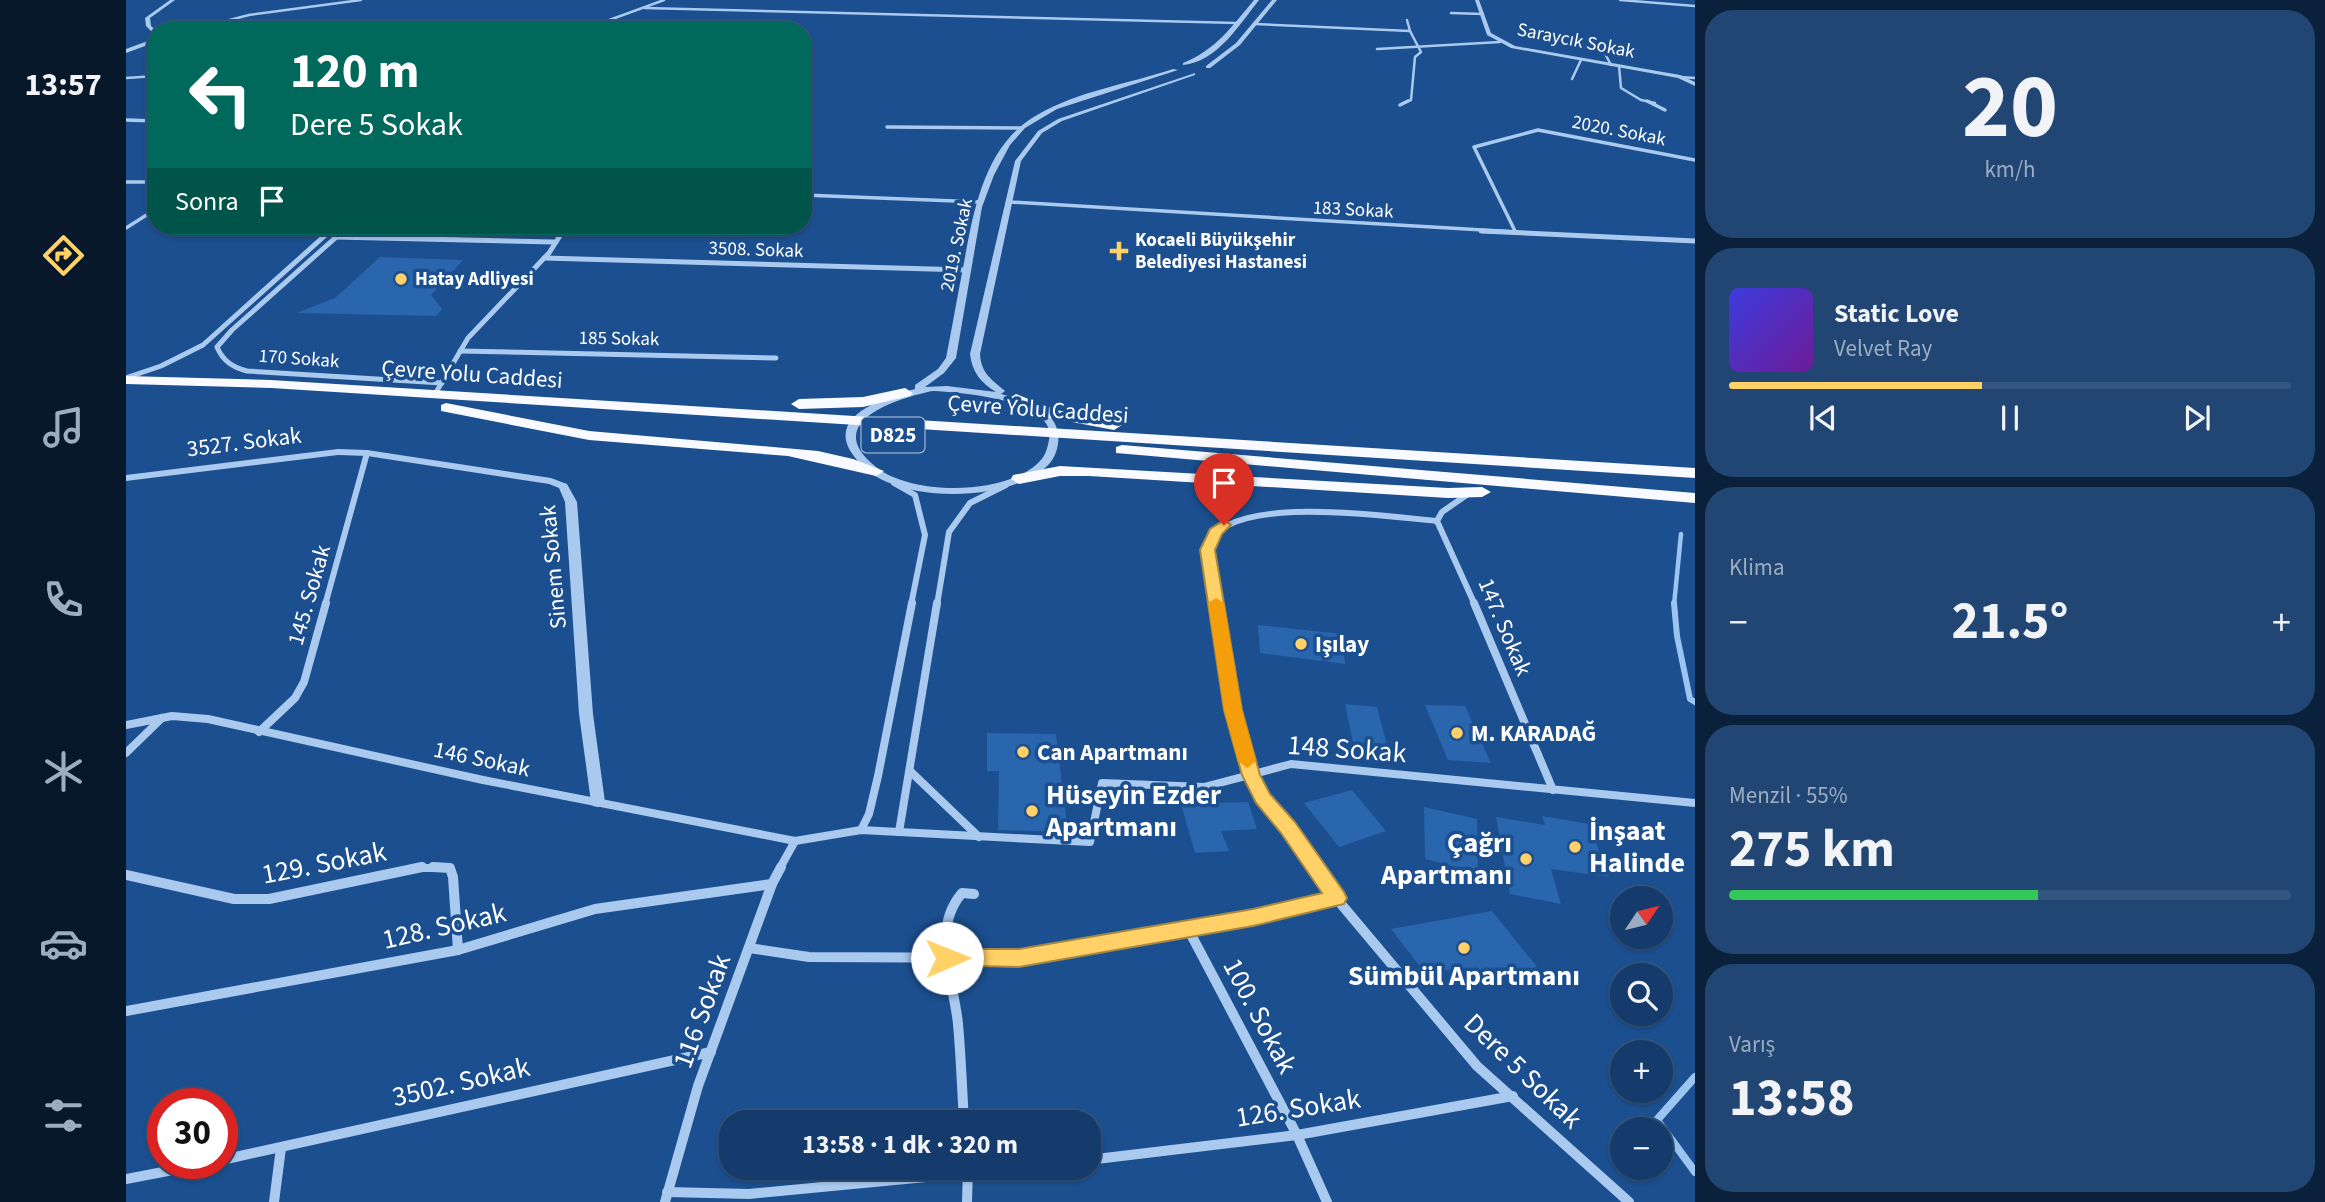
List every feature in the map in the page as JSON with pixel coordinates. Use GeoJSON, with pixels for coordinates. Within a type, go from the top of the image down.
{"type":"FeatureCollection","features":[{"type":"Feature","properties":{"kind":"highway","name":"Çevre Yolu Caddesi"},"geometry":{"type":"LineString","coordinates":[[126,379],[438,389],[1655,476],[1695,484]]}},
{"type":"Feature","properties":{"kind":"highway"},"geometry":{"type":"LineString","coordinates":[[438,389],[515,386],[816,405],[863,402],[905,393]]}},
{"type":"Feature","properties":{"kind":"highway","name":"Çevre Yolu Caddesi"},"geometry":{"type":"LineString","coordinates":[[126,393],[262,396],[1075,446],[1655,476],[1695,473]]}},
{"type":"Feature","properties":{"kind":"highway"},"geometry":{"type":"LineString","coordinates":[[1016,400],[1052,414],[1104,424],[1478,452]]}},
{"type":"Feature","properties":{"kind":"highway"},"geometry":{"type":"LineString","coordinates":[[446,408],[516,424],[632,440],[836,458],[876,471]]}},
{"type":"Feature","properties":{"kind":"highway"},"geometry":{"type":"LineString","coordinates":[[1224,444],[1695,460]]}},
{"type":"Feature","properties":{"kind":"highway"},"geometry":{"type":"LineString","coordinates":[[1075,446],[1695,498]]}},
{"type":"Feature","properties":{"kind":"highway"},"geometry":{"type":"LineString","coordinates":[[1018,479],[1060,471],[1089,471],[1470,492],[1578,489]]}},
{"type":"Feature","properties":{"kind":"street"},"geometry":{"type":"LineString","coordinates":[[148,21],[147,18],[173,0]]}},
{"type":"Feature","properties":{"kind":"street"},"geometry":{"type":"LineString","coordinates":[[226,21],[249,15],[361,0]]}},
{"type":"Feature","properties":{"kind":"street"},"geometry":{"type":"LineString","coordinates":[[608,21],[664,0]]}},
{"type":"Feature","properties":{"kind":"street","name":"2019. Sokak"},"geometry":{"type":"LineString","coordinates":[[905,393],[930,381],[951,358],[980,202],[998,162],[1021,128],[1074,102],[1199,60],[1215,49],[1256,0]]}},
{"type":"Feature","properties":{"kind":"street","name":"2019. Sokak"},"geometry":{"type":"LineString","coordinates":[[1018,479],[1049,458],[1055,445],[1054,432],[1046,420],[987,384],[975,362],[1018,161],[1040,132],[1085,109],[1193,74],[1207,72],[1208,67],[1230,52],[1275,0]]}},
{"type":"Feature","properties":{"kind":"street","name":"Saraycık Sokak"},"geometry":{"type":"LineString","coordinates":[[1477,0],[1489,34],[1500,42],[1532,52],[1680,76],[1695,84]]}},
{"type":"Feature","properties":{"kind":"street"},"geometry":{"type":"LineString","coordinates":[[1620,0],[1695,6]]}},
{"type":"Feature","properties":{"kind":"street"},"geometry":{"type":"LineString","coordinates":[[645,8],[1237,23]]}},
{"type":"Feature","properties":{"kind":"street"},"geometry":{"type":"LineString","coordinates":[[1451,13],[1483,13]]}},
{"type":"Feature","properties":{"kind":"street"},"geometry":{"type":"LineString","coordinates":[[1400,105],[1411,100],[1415,57],[1420,51],[1407,20]]}},
{"type":"Feature","properties":{"kind":"street"},"geometry":{"type":"LineString","coordinates":[[1255,24],[1410,31]]}},
{"type":"Feature","properties":{"kind":"street"},"geometry":{"type":"LineString","coordinates":[[1377,50],[1500,42]]}},
{"type":"Feature","properties":{"kind":"street"},"geometry":{"type":"LineString","coordinates":[[126,51],[147,43]]}},
{"type":"Feature","properties":{"kind":"street"},"geometry":{"type":"LineString","coordinates":[[1611,65],[1602,48],[1613,48]]}},
{"type":"Feature","properties":{"kind":"street"},"geometry":{"type":"LineString","coordinates":[[1572,79],[1581,60]]}},
{"type":"Feature","properties":{"kind":"street"},"geometry":{"type":"LineString","coordinates":[[1185,64],[1208,67]]}},
{"type":"Feature","properties":{"kind":"street"},"geometry":{"type":"LineString","coordinates":[[1619,66],[1621,88],[1632,91],[1637,98],[1658,102],[1665,110]]}},
{"type":"Feature","properties":{"kind":"street"},"geometry":{"type":"LineString","coordinates":[[1175,70],[1193,74]]}},
{"type":"Feature","properties":{"kind":"street"},"geometry":{"type":"LineString","coordinates":[[1680,76],[1695,78]]}},
{"type":"Feature","properties":{"kind":"street"},"geometry":{"type":"LineString","coordinates":[[126,78],[147,77]]}},
{"type":"Feature","properties":{"kind":"street"},"geometry":{"type":"LineString","coordinates":[[126,120],[147,121]]}},
{"type":"Feature","properties":{"kind":"street"},"geometry":{"type":"LineString","coordinates":[[887,127],[1021,128]]}},
{"type":"Feature","properties":{"kind":"street","name":"2020. Sokak"},"geometry":{"type":"LineString","coordinates":[[1516,231],[1474,147],[1538,130],[1695,160]]}},
{"type":"Feature","properties":{"kind":"street"},"geometry":{"type":"LineString","coordinates":[[126,181],[147,182]]}},
{"type":"Feature","properties":{"kind":"street"},"geometry":{"type":"LineString","coordinates":[[812,195],[980,202]]}},
{"type":"Feature","properties":{"kind":"street","name":"183 Sokak"},"geometry":{"type":"LineString","coordinates":[[1010,202],[1384,226],[1695,241]]}},
{"type":"Feature","properties":{"kind":"street"},"geometry":{"type":"LineString","coordinates":[[126,228],[147,215]]}},
{"type":"Feature","properties":{"kind":"street"},"geometry":{"type":"LineString","coordinates":[[126,379],[161,366],[202,345],[325,235]]}},
{"type":"Feature","properties":{"kind":"street","name":"170 Sokak"},"geometry":{"type":"LineString","coordinates":[[337,235],[232,330],[217,347],[224,361],[231,367],[247,371],[438,389]]}},
{"type":"Feature","properties":{"kind":"street"},"geometry":{"type":"LineString","coordinates":[[438,389],[468,338],[544,258],[559,235]]}},
{"type":"Feature","properties":{"kind":"street"},"geometry":{"type":"LineString","coordinates":[[335,237],[554,242]]}},
{"type":"Feature","properties":{"kind":"street","name":"3508. Sokak"},"geometry":{"type":"LineString","coordinates":[[544,258],[967,270]]}},
{"type":"Feature","properties":{"kind":"street","name":"185 Sokak"},"geometry":{"type":"LineString","coordinates":[[460,351],[776,358]]}},
{"type":"Feature","properties":{"kind":"street"},"geometry":{"type":"LineString","coordinates":[[860,830],[869,814],[878,776],[925,535],[915,495],[860,460],[852,447],[851,433],[856,421],[868,409],[905,393],[962,388],[1016,400]]}},
{"type":"Feature","properties":{"kind":"street","name":"3527. Sokak"},"geometry":{"type":"LineString","coordinates":[[126,478],[305,454],[367,453]]}},
{"type":"Feature","properties":{"kind":"street","name":"145. Sokak"},"geometry":{"type":"LineString","coordinates":[[259,732],[295,698],[304,682],[367,453]]}},
{"type":"Feature","properties":{"kind":"street","name":"Sinem Sokak"},"geometry":{"type":"LineString","coordinates":[[367,453],[551,481],[563,486],[569,494],[586,714],[598,803]]}},
{"type":"Feature","properties":{"kind":"street"},"geometry":{"type":"LineString","coordinates":[[876,471],[900,482],[929,489],[992,487],[1018,479]]}},
{"type":"Feature","properties":{"kind":"street"},"geometry":{"type":"LineString","coordinates":[[899,832],[949,532],[970,503],[1018,479]]}},
{"type":"Feature","properties":{"kind":"street"},"geometry":{"type":"LineString","coordinates":[[1437,521],[1442,512],[1470,492]]}},
{"type":"Feature","properties":{"kind":"street","name":"Dere 5 Sokak"},"geometry":{"type":"LineString","coordinates":[[1437,521],[1280,513],[1235,520],[1216,532],[1208,550],[1233,710],[1251,775],[1263,798],[1288,827],[1336,898],[1477,1066],[1629,1202]]}},
{"type":"Feature","properties":{"kind":"street","name":"147. Sokak"},"geometry":{"type":"LineString","coordinates":[[1437,521],[1553,790]]}},
{"type":"Feature","properties":{"kind":"street","name":"146 Sokak"},"geometry":{"type":"LineString","coordinates":[[126,725],[188,715],[598,803],[795,841]]}},
{"type":"Feature","properties":{"kind":"street"},"geometry":{"type":"LineString","coordinates":[[126,753],[163,717]]}},
{"type":"Feature","properties":{"kind":"street","name":"148 Sokak"},"geometry":{"type":"LineString","coordinates":[[795,841],[860,830],[1090,842],[1102,783],[1204,787],[1274,766],[1312,765],[1695,803]]}},
{"type":"Feature","properties":{"kind":"street"},"geometry":{"type":"LineString","coordinates":[[911,772],[980,838]]}},
{"type":"Feature","properties":{"kind":"street","name":"116 Sokak"},"geometry":{"type":"LineString","coordinates":[[666,1197],[711,1052],[772,884],[795,841]]}},
{"type":"Feature","properties":{"kind":"street","name":"129. Sokak"},"geometry":{"type":"LineString","coordinates":[[126,875],[234,899],[269,900],[425,866],[442,866],[450,868],[453,877],[458,950]]}},
{"type":"Feature","properties":{"kind":"street","name":"128. Sokak"},"geometry":{"type":"LineString","coordinates":[[126,1011],[458,950],[595,909],[772,884]]}},
{"type":"Feature","properties":{"kind":"street"},"geometry":{"type":"LineString","coordinates":[[963,1110],[957,1010],[948,976],[947,958],[950,918],[955,899],[962,893],[974,894]]}},
{"type":"Feature","properties":{"kind":"street"},"geometry":{"type":"LineString","coordinates":[[749,948],[809,957],[1019,958],[1187,927],[1253,918],[1336,898]]}},
{"type":"Feature","properties":{"kind":"street","name":"100. Sokak"},"geometry":{"type":"LineString","coordinates":[[1187,927],[1297,1135],[1327,1202]]}},
{"type":"Feature","properties":{"kind":"street","name":"3502. Sokak"},"geometry":{"type":"LineString","coordinates":[[238,1157],[711,1052]]}},
{"type":"Feature","properties":{"kind":"street","name":"126. Sokak"},"geometry":{"type":"LineString","coordinates":[[1101,1158],[1297,1135],[1513,1096]]}},
{"type":"Feature","properties":{"kind":"street"},"geometry":{"type":"LineString","coordinates":[[274,1202],[281,1148]]}},
{"type":"Feature","properties":{"kind":"street"},"geometry":{"type":"LineString","coordinates":[[126,1179],[147,1175]]}},
{"type":"Feature","properties":{"kind":"street"},"geometry":{"type":"LineString","coordinates":[[666,1197],[749,1194],[882,1180]]}},
{"type":"Feature","properties":{"kind":"street"},"geometry":{"type":"LineString","coordinates":[[967,1202],[968,1180]]}},
{"type":"Feature","properties":{"kind":"building","name":"Hatay Adliyesi"},"geometry":{"type":"Polygon","coordinates":[[[380,257],[463,260],[431,295],[442,309],[436,316],[297,313],[335,298],[380,257]]]}},
{"type":"Feature","properties":{"kind":"building","name":"Işılay"},"geometry":{"type":"Polygon","coordinates":[[[1258,625],[1342,634],[1345,664],[1260,653],[1258,625]]]}},
{"type":"Feature","properties":{"kind":"building"},"geometry":{"type":"Polygon","coordinates":[[[1345,704],[1377,707],[1387,745],[1353,742],[1345,704]]]}},
{"type":"Feature","properties":{"kind":"building","name":"M. KARADAĞ"},"geometry":{"type":"Polygon","coordinates":[[[1425,705],[1465,706],[1491,763],[1448,760],[1425,705]]]}},
{"type":"Feature","properties":{"kind":"building"},"geometry":{"type":"Polygon","coordinates":[[[987,733],[1056,734],[1068,832],[998,830],[999,771],[987,771],[987,733]]]}},
{"type":"Feature","properties":{"kind":"building"},"geometry":{"type":"Polygon","coordinates":[[[1352,790],[1386,831],[1339,847],[1304,803],[1352,790]]]}},
{"type":"Feature","properties":{"kind":"building"},"geometry":{"type":"Polygon","coordinates":[[[1248,802],[1257,829],[1221,831],[1229,851],[1195,853],[1181,804],[1248,802]]]}},
{"type":"Feature","properties":{"kind":"building"},"geometry":{"type":"Polygon","coordinates":[[[1424,807],[1477,819],[1478,873],[1425,859],[1424,807]]]}},
{"type":"Feature","properties":{"kind":"building"},"geometry":{"type":"Polygon","coordinates":[[[1542,816],[1589,824],[1609,877],[1551,869],[1561,904],[1510,894],[1496,817],[1545,825],[1542,816]]]}},
{"type":"Feature","properties":{"kind":"building","name":"Sümbül Apartmanı"},"geometry":{"type":"Polygon","coordinates":[[[1492,911],[1537,967],[1493,977],[1462,968],[1425,973],[1391,929],[1492,911]]]}},
{"type":"Feature","properties":{"kind":"waterway"},"geometry":{"type":"LineString","coordinates":[[1674,604],[1681,534]]}},
{"type":"Feature","properties":{"kind":"waterway"},"geometry":{"type":"LineString","coordinates":[[1674,604],[1677,636],[1690,699],[1695,702]]}},
{"type":"Feature","properties":{"kind":"waterway"},"geometry":{"type":"LineString","coordinates":[[1695,1077],[1657,1120],[1695,1172]]}},
{"type":"Feature","properties":{"kind":"slow traffic"},"geometry":{"type":"LineString","coordinates":[[1216,603],[1233,710],[1247,761]]}},
{"type":"Feature","properties":{"kind":"place","name":"Kocaeli Büyükşehir Belediyesi Hastanesi"},"geometry":{"type":"Point","coordinates":[1119,251]}},
{"type":"Feature","properties":{"kind":"place","name":"Hatay Adliyesi"},"geometry":{"type":"Point","coordinates":[401,279]}},
{"type":"Feature","properties":{"kind":"place","name":"Işılay"},"geometry":{"type":"Point","coordinates":[1301,644]}},
{"type":"Feature","properties":{"kind":"place","name":"M. KARADAĞ"},"geometry":{"type":"Point","coordinates":[1457,733]}},
{"type":"Feature","properties":{"kind":"place","name":"Can Apartmanı"},"geometry":{"type":"Point","coordinates":[1023,752]}},
{"type":"Feature","properties":{"kind":"place","name":"Hüseyin Ezder Apartmanı"},"geometry":{"type":"Point","coordinates":[1032,811]}},
{"type":"Feature","properties":{"kind":"place","name":"İnşaat Halinde"},"geometry":{"type":"Point","coordinates":[1575,847]}},
{"type":"Feature","properties":{"kind":"place","name":"Çağrı Apartmanı"},"geometry":{"type":"Point","coordinates":[1526,859]}},
{"type":"Feature","properties":{"kind":"place","name":"Sümbül Apartmanı"},"geometry":{"type":"Point","coordinates":[1464,948]}},
{"type":"Feature","properties":{"kind":"route"},"geometry":{"type":"LineString","coordinates":[[947,958],[1019,958],[1187,927],[1253,918],[1336,898],[1288,827],[1263,798],[1251,775],[1233,710],[1208,550],[1216,532],[1224,525]]}}]}
